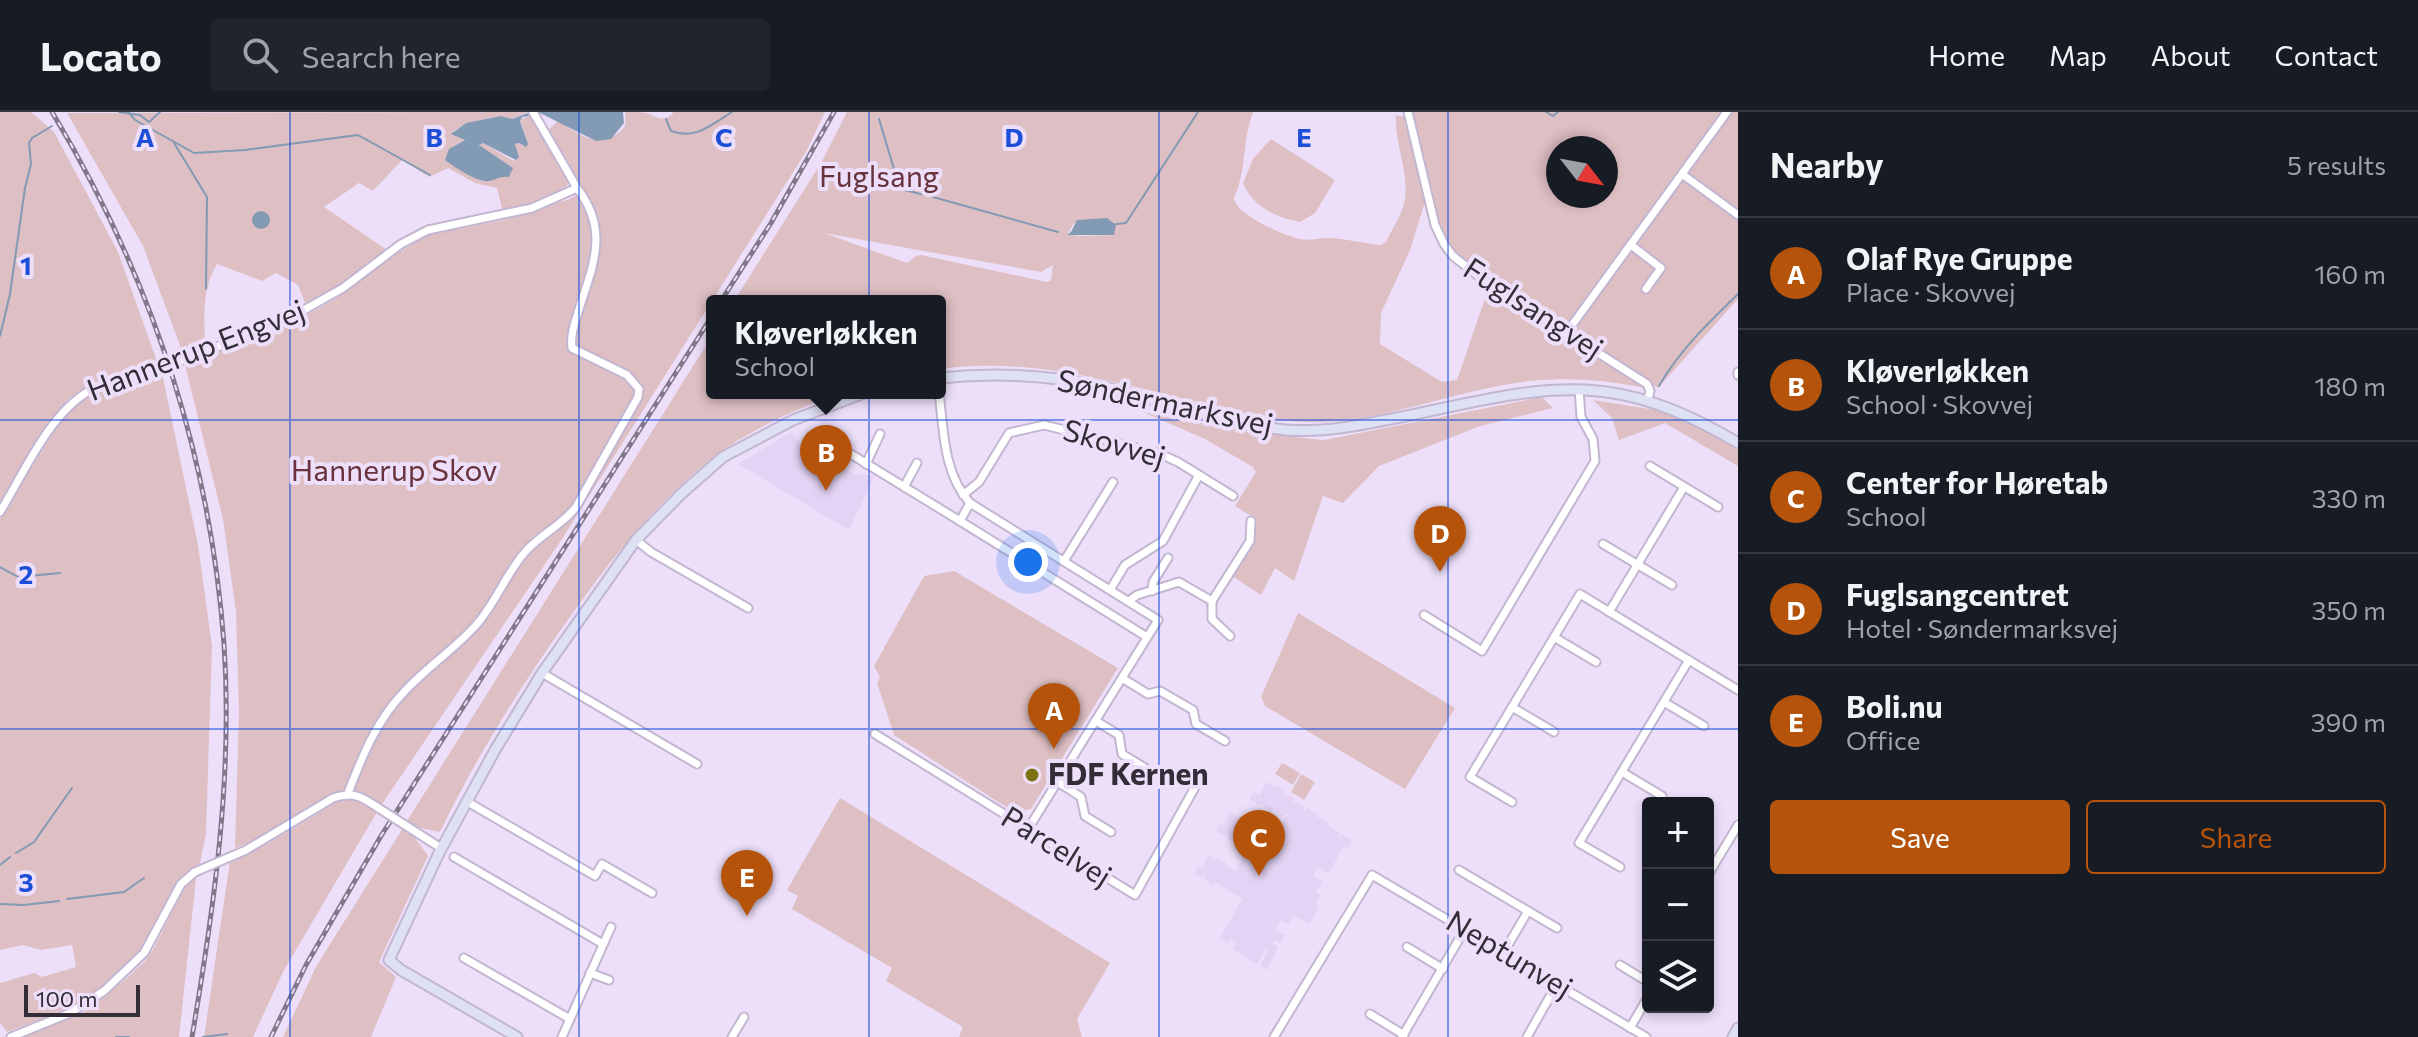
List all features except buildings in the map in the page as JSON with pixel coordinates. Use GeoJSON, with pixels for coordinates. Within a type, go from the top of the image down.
{"type":"FeatureCollection","features":[{"type":"Feature","properties":{"kind":"street"},"geometry":{"type":"LineString","coordinates":[[348,793],[362,756],[391,707],[406,689],[474,627],[525,553],[564,522],[576,507],[638,397],[639,389],[627,375],[572,348],[572,330],[598,238],[594,214],[533,112]]}},
{"type":"Feature","properties":{"kind":"street","name":"Fuglsangvej"},"geometry":{"type":"LineString","coordinates":[[1408,112],[1435,225],[1453,256],[1482,279],[1647,384],[1650,391],[1648,399]]}},
{"type":"Feature","properties":{"kind":"street"},"geometry":{"type":"LineString","coordinates":[[1567,332],[1727,112]]}},
{"type":"Feature","properties":{"kind":"street"},"geometry":{"type":"LineString","coordinates":[[1682,174],[1738,215]]}},
{"type":"Feature","properties":{"kind":"street","name":"Hannerup Engvej"},"geometry":{"type":"LineString","coordinates":[[0,512],[56,420],[75,399],[89,391],[178,362],[286,320],[343,288],[401,244],[428,230],[532,208],[577,188]]}},
{"type":"Feature","properties":{"kind":"street"},"geometry":{"type":"LineString","coordinates":[[1631,245],[1661,268],[1646,289]]}},
{"type":"Feature","properties":{"kind":"street","name":"Søndermarksvej"},"geometry":{"type":"LineString","coordinates":[[946,378],[1017,375],[1064,380],[1251,425],[1301,431],[1353,427],[1524,391],[1579,389],[1648,399],[1694,418],[1738,443]]}},
{"type":"Feature","properties":{"kind":"street"},"geometry":{"type":"LineString","coordinates":[[1424,615],[1482,651],[1595,461],[1593,439],[1581,417],[1579,389]]}},
{"type":"Feature","properties":{"kind":"street"},"geometry":{"type":"LineString","coordinates":[[517,1037],[389,960],[441,848],[542,673],[636,540],[723,457],[793,420],[848,399]]}},
{"type":"Feature","properties":{"kind":"street"},"geometry":{"type":"LineString","coordinates":[[940,399],[950,471],[970,503],[1158,620],[1028,829]]}},
{"type":"Feature","properties":{"kind":"street","name":"Skovvej"},"geometry":{"type":"LineString","coordinates":[[963,495],[979,482],[1009,433],[1044,425],[1158,453],[1233,496]]}},
{"type":"Feature","properties":{"kind":"street"},"geometry":{"type":"LineString","coordinates":[[866,464],[880,434]]}},
{"type":"Feature","properties":{"kind":"street"},"geometry":{"type":"LineString","coordinates":[[836,445],[1147,637]]}},
{"type":"Feature","properties":{"kind":"street"},"geometry":{"type":"LineString","coordinates":[[904,487],[917,463]]}},
{"type":"Feature","properties":{"kind":"street"},"geometry":{"type":"LineString","coordinates":[[1650,466],[1718,507]]}},
{"type":"Feature","properties":{"kind":"street","name":"Skovvej"},"geometry":{"type":"LineString","coordinates":[[1110,590],[1125,565],[1163,541],[1199,475]]}},
{"type":"Feature","properties":{"kind":"street","name":"Skovvej"},"geometry":{"type":"LineString","coordinates":[[1064,561],[1113,482]]}},
{"type":"Feature","properties":{"kind":"street"},"geometry":{"type":"LineString","coordinates":[[1609,612],[1684,487]]}},
{"type":"Feature","properties":{"kind":"street"},"geometry":{"type":"LineString","coordinates":[[960,521],[970,503]]}},
{"type":"Feature","properties":{"kind":"street"},"geometry":{"type":"LineString","coordinates":[[1230,636],[1212,619],[1212,601],[1250,541],[1251,521]]}},
{"type":"Feature","properties":{"kind":"street"},"geometry":{"type":"LineString","coordinates":[[636,540],[651,552],[748,608]]}},
{"type":"Feature","properties":{"kind":"street"},"geometry":{"type":"LineString","coordinates":[[1603,544],[1672,585]]}},
{"type":"Feature","properties":{"kind":"street"},"geometry":{"type":"LineString","coordinates":[[1152,591],[1153,582],[1168,558]]}},
{"type":"Feature","properties":{"kind":"street"},"geometry":{"type":"LineString","coordinates":[[1129,601],[1179,582],[1212,601]]}},
{"type":"Feature","properties":{"kind":"street"},"geometry":{"type":"LineString","coordinates":[[1512,802],[1470,777],[1580,594],[1738,690]]}},
{"type":"Feature","properties":{"kind":"street"},"geometry":{"type":"LineString","coordinates":[[1554,637],[1596,662]]}},
{"type":"Feature","properties":{"kind":"street"},"geometry":{"type":"LineString","coordinates":[[1620,867],[1579,843],[1689,660]]}},
{"type":"Feature","properties":{"kind":"street"},"geometry":{"type":"LineString","coordinates":[[542,673],[697,764]]}},
{"type":"Feature","properties":{"kind":"street"},"geometry":{"type":"LineString","coordinates":[[1122,678],[1148,694],[1160,691],[1193,710],[1196,724],[1225,741]]}},
{"type":"Feature","properties":{"kind":"street"},"geometry":{"type":"LineString","coordinates":[[1664,702],[1704,726]]}},
{"type":"Feature","properties":{"kind":"street"},"geometry":{"type":"LineString","coordinates":[[1512,707],[1554,732]]}},
{"type":"Feature","properties":{"kind":"street"},"geometry":{"type":"LineString","coordinates":[[1096,721],[1119,735],[1122,754],[1150,771]]}},
{"type":"Feature","properties":{"kind":"street","name":"Parcelvej"},"geometry":{"type":"LineString","coordinates":[[875,734],[1135,895],[1194,789]]}},
{"type":"Feature","properties":{"kind":"street"},"geometry":{"type":"LineString","coordinates":[[1622,772],[1662,796]]}},
{"type":"Feature","properties":{"kind":"street"},"geometry":{"type":"LineString","coordinates":[[1058,782],[1081,797],[1085,816],[1111,832]]}},
{"type":"Feature","properties":{"kind":"street"},"geometry":{"type":"LineString","coordinates":[[11,1037],[70,1013],[114,983],[144,953],[181,884],[195,872],[246,850],[333,798],[348,793],[366,799],[441,848]]}},
{"type":"Feature","properties":{"kind":"street"},"geometry":{"type":"LineString","coordinates":[[466,801],[595,876],[602,864],[652,893]]}},
{"type":"Feature","properties":{"kind":"street"},"geometry":{"type":"LineString","coordinates":[[1712,869],[1734,839],[1738,825]]}},
{"type":"Feature","properties":{"kind":"street"},"geometry":{"type":"LineString","coordinates":[[454,857],[603,944]]}},
{"type":"Feature","properties":{"kind":"street"},"geometry":{"type":"LineString","coordinates":[[458,871],[463,862]]}},
{"type":"Feature","properties":{"kind":"street"},"geometry":{"type":"LineString","coordinates":[[1459,870],[1557,928]]}},
{"type":"Feature","properties":{"kind":"street","name":"Neptunvej"},"geometry":{"type":"LineString","coordinates":[[1274,1037],[1372,875],[1646,1037]]}},
{"type":"Feature","properties":{"kind":"street"},"geometry":{"type":"LineString","coordinates":[[1504,952],[1528,911]]}},
{"type":"Feature","properties":{"kind":"street"},"geometry":{"type":"LineString","coordinates":[[562,1037],[611,927]]}},
{"type":"Feature","properties":{"kind":"street"},"geometry":{"type":"LineString","coordinates":[[1370,1014],[1403,1036],[1465,929]]}},
{"type":"Feature","properties":{"kind":"street"},"geometry":{"type":"LineString","coordinates":[[1407,947],[1443,969]]}},
{"type":"Feature","properties":{"kind":"street"},"geometry":{"type":"LineString","coordinates":[[464,958],[570,1019]]}},
{"type":"Feature","properties":{"kind":"street"},"geometry":{"type":"LineString","coordinates":[[1620,965],[1642,978]]}},
{"type":"Feature","properties":{"kind":"street"},"geometry":{"type":"LineString","coordinates":[[590,973],[609,980]]}},
{"type":"Feature","properties":{"kind":"street"},"geometry":{"type":"LineString","coordinates":[[1527,1037],[1557,984]]}},
{"type":"Feature","properties":{"kind":"street"},"geometry":{"type":"LineString","coordinates":[[1630,1028],[1642,1007]]}},
{"type":"Feature","properties":{"kind":"street"},"geometry":{"type":"LineString","coordinates":[[732,1037],[744,1017]]}},
{"type":"Feature","properties":{"kind":"street"},"geometry":{"type":"LineString","coordinates":[[1733,1037],[1738,1028]]}},
{"type":"Feature","properties":{"kind":"shaded area"},"geometry":{"type":"Polygon","coordinates":[[[791,432],[801,444],[834,464],[856,475],[875,475],[849,530],[738,464],[791,432]]]}},
{"type":"Feature","properties":{"kind":"shaded area"},"geometry":{"type":"Polygon","coordinates":[[[1266,782],[1273,786],[1273,790],[1276,785],[1285,790],[1283,797],[1286,794],[1294,798],[1292,804],[1295,802],[1304,807],[1304,811],[1307,808],[1318,814],[1316,818],[1330,823],[1329,826],[1339,832],[1338,836],[1342,834],[1353,840],[1348,848],[1342,845],[1328,874],[1318,868],[1313,876],[1323,882],[1316,892],[1321,895],[1316,904],[1320,906],[1310,924],[1293,916],[1289,924],[1280,920],[1276,930],[1285,935],[1280,943],[1275,940],[1273,943],[1278,947],[1267,970],[1260,966],[1268,950],[1257,964],[1233,949],[1236,943],[1220,938],[1242,899],[1215,882],[1213,885],[1205,880],[1205,876],[1202,878],[1194,873],[1198,867],[1202,868],[1208,854],[1216,861],[1218,858],[1226,863],[1225,869],[1228,866],[1236,871],[1243,854],[1246,855],[1251,845],[1247,847],[1237,840],[1235,843],[1227,838],[1228,834],[1224,836],[1216,831],[1220,824],[1224,826],[1230,812],[1248,821],[1246,826],[1250,824],[1258,829],[1274,844],[1272,840],[1276,833],[1280,834],[1277,830],[1286,816],[1290,816],[1286,813],[1283,817],[1274,809],[1272,812],[1263,807],[1263,803],[1261,806],[1249,799],[1254,792],[1260,795],[1266,782]]]}},
{"type":"Feature","properties":{"kind":"green space"},"geometry":{"type":"Polygon","coordinates":[[[0,112],[31,112],[54,132],[118,252],[158,364],[91,384],[66,401],[0,506],[0,112]]]}},
{"type":"Feature","properties":{"kind":"green space"},"geometry":{"type":"Polygon","coordinates":[[[528,112],[512,119],[501,116],[466,123],[453,132],[465,140],[452,147],[445,160],[483,181],[513,168],[480,147],[480,143],[514,161],[519,157],[515,144],[528,144],[520,119],[530,116],[567,176],[568,184],[562,192],[503,212],[497,188],[475,183],[448,168],[429,177],[402,160],[373,191],[359,183],[324,207],[387,250],[324,295],[305,303],[298,285],[276,273],[262,281],[217,264],[206,293],[205,345],[184,356],[143,246],[67,113],[528,112]]]}},
{"type":"Feature","properties":{"kind":"green space","name":"Hannerup Skov"},"geometry":{"type":"Polygon","coordinates":[[[625,112],[647,113],[663,119],[672,112],[825,112],[807,150],[716,295],[706,295],[706,310],[562,539],[382,804],[354,791],[342,790],[260,838],[235,848],[239,713],[236,612],[223,519],[185,365],[294,322],[335,299],[395,254],[431,234],[500,221],[570,199],[584,190],[549,129],[558,121],[587,138],[600,140],[617,134],[626,122],[625,112]]]}},
{"type":"Feature","properties":{"kind":"green space","name":"Fuglsang"},"geometry":{"type":"Polygon","coordinates":[[[847,112],[1253,112],[1234,198],[1243,211],[1272,229],[1299,239],[1330,238],[1380,245],[1386,242],[1405,199],[1396,115],[1404,117],[1406,121],[1425,202],[1410,250],[1381,313],[1380,344],[1442,382],[1457,380],[1489,287],[1645,388],[1588,380],[1530,381],[1366,417],[1310,422],[1280,420],[1129,385],[1035,368],[946,368],[946,295],[738,295],[821,163],[847,112]],[[1074,223],[1068,234],[1078,236],[1114,235],[1074,223]],[[824,233],[907,263],[921,255],[1047,282],[1051,280],[1053,265],[1041,272],[824,233]]]}},
{"type":"Feature","properties":{"kind":"green space"},"geometry":{"type":"Polygon","coordinates":[[[1412,112],[1738,112],[1738,299],[1658,388],[1485,277],[1455,253],[1439,227],[1412,112]]]}},
{"type":"Feature","properties":{"kind":"green space"},"geometry":{"type":"Polygon","coordinates":[[[1271,139],[1335,180],[1315,213],[1300,222],[1266,210],[1253,199],[1243,183],[1253,159],[1271,139]]]}},
{"type":"Feature","properties":{"kind":"green space"},"geometry":{"type":"Polygon","coordinates":[[[706,346],[706,399],[824,399],[740,439],[710,460],[668,497],[614,558],[548,649],[483,751],[440,832],[417,827],[407,821],[706,346]]]}},
{"type":"Feature","properties":{"kind":"green space"},"geometry":{"type":"Polygon","coordinates":[[[162,373],[198,545],[212,646],[206,834],[200,863],[173,892],[142,949],[114,979],[81,1001],[7,1032],[0,1023],[0,983],[34,973],[42,977],[76,967],[72,945],[41,950],[23,945],[0,950],[0,519],[67,410],[89,394],[162,373]]]}},
{"type":"Feature","properties":{"kind":"green space"},"geometry":{"type":"Polygon","coordinates":[[[1542,397],[1553,408],[1480,426],[1379,466],[1343,503],[1323,496],[1294,581],[1275,568],[1261,595],[1232,576],[1254,534],[1253,517],[1235,506],[1256,472],[1253,467],[1205,439],[1143,412],[1254,433],[1324,440],[1542,397]]]}},
{"type":"Feature","properties":{"kind":"green space"},"geometry":{"type":"Polygon","coordinates":[[[1593,400],[1662,411],[1688,421],[1738,450],[1738,466],[1665,423],[1619,440],[1612,418],[1593,400]]]}},
{"type":"Feature","properties":{"kind":"green space"},"geometry":{"type":"Polygon","coordinates":[[[954,571],[1118,668],[1031,809],[1014,812],[894,735],[877,683],[880,677],[874,666],[924,576],[954,571]]]}},
{"type":"Feature","properties":{"kind":"green space"},"geometry":{"type":"Polygon","coordinates":[[[1298,613],[1455,708],[1405,789],[1265,706],[1261,697],[1298,613]]]}},
{"type":"Feature","properties":{"kind":"green space"},"geometry":{"type":"Polygon","coordinates":[[[1282,763],[1300,773],[1293,785],[1275,774],[1282,763]]]}},
{"type":"Feature","properties":{"kind":"green space"},"geometry":{"type":"Polygon","coordinates":[[[1301,774],[1315,782],[1304,800],[1291,792],[1301,774]]]}},
{"type":"Feature","properties":{"kind":"green space"},"geometry":{"type":"Polygon","coordinates":[[[344,798],[362,801],[377,812],[283,972],[253,1037],[204,1037],[230,861],[264,846],[344,798]]]}},
{"type":"Feature","properties":{"kind":"green space"},"geometry":{"type":"Polygon","coordinates":[[[840,798],[1110,963],[1077,1019],[1082,1037],[959,1037],[963,1027],[886,981],[892,968],[792,909],[798,896],[787,890],[840,798]]]}},
{"type":"Feature","properties":{"kind":"green space"},"geometry":{"type":"Polygon","coordinates":[[[403,828],[412,834],[428,856],[379,962],[396,977],[371,1037],[283,1037],[317,965],[403,828]]]}},
{"type":"Feature","properties":{"kind":"green space"},"geometry":{"type":"Polygon","coordinates":[[[196,879],[179,1037],[22,1037],[86,1011],[126,979],[145,961],[184,888],[190,880],[196,879]]]}},
{"type":"Feature","properties":{"kind":"water"},"geometry":{"type":"Polygon","coordinates":[[[538,112],[623,112],[624,123],[611,139],[596,141],[538,112]]]}},
{"type":"Feature","properties":{"kind":"water"},"geometry":{"type":"Polygon","coordinates":[[[528,113],[530,116],[522,117],[520,121],[528,144],[526,147],[515,144],[519,157],[516,160],[483,143],[479,145],[513,168],[509,177],[484,181],[445,160],[449,149],[465,140],[451,134],[466,123],[501,116],[512,119],[528,113]]]}},
{"type":"Feature","properties":{"kind":"water"},"geometry":{"type":"Polygon","coordinates":[[[257,211],[265,211],[270,220],[268,227],[257,229],[252,224],[252,216],[257,211]]]}},
{"type":"Feature","properties":{"kind":"water"},"geometry":{"type":"Polygon","coordinates":[[[1107,218],[1116,225],[1114,235],[1067,235],[1077,220],[1107,218]]]}},
{"type":"Feature","properties":{"kind":"waterway"},"geometry":{"type":"LineString","coordinates":[[119,112],[140,115],[149,122],[160,112]]}},
{"type":"Feature","properties":{"kind":"waterway"},"geometry":{"type":"LineString","coordinates":[[666,119],[671,131],[688,134],[703,130],[732,112]]}},
{"type":"Feature","properties":{"kind":"waterway"},"geometry":{"type":"LineString","coordinates":[[1116,224],[1126,223],[1198,112]]}},
{"type":"Feature","properties":{"kind":"waterway"},"geometry":{"type":"LineString","coordinates":[[1546,112],[1553,116],[1558,112]]}},
{"type":"Feature","properties":{"kind":"waterway"},"geometry":{"type":"LineString","coordinates":[[129,113],[135,120],[194,153],[245,150],[358,135],[430,175]]}},
{"type":"Feature","properties":{"kind":"waterway"},"geometry":{"type":"LineString","coordinates":[[879,119],[900,189],[925,195]]}},
{"type":"Feature","properties":{"kind":"waterway"},"geometry":{"type":"LineString","coordinates":[[0,336],[31,164],[29,143],[52,126]]}},
{"type":"Feature","properties":{"kind":"waterway"},"geometry":{"type":"LineString","coordinates":[[174,143],[207,197],[206,289]]}},
{"type":"Feature","properties":{"kind":"waterway"},"geometry":{"type":"LineString","coordinates":[[933,197],[1058,232]]}},
{"type":"Feature","properties":{"kind":"waterway"},"geometry":{"type":"LineString","coordinates":[[1659,386],[1685,349],[1738,294]]}},
{"type":"Feature","properties":{"kind":"waterway"},"geometry":{"type":"LineString","coordinates":[[0,567],[18,577],[60,573]]}},
{"type":"Feature","properties":{"kind":"waterway"},"geometry":{"type":"LineString","coordinates":[[16,853],[34,842],[72,788]]}},
{"type":"Feature","properties":{"kind":"waterway"},"geometry":{"type":"LineString","coordinates":[[0,865],[10,857]]}},
{"type":"Feature","properties":{"kind":"waterway"},"geometry":{"type":"LineString","coordinates":[[67,899],[124,892],[144,878]]}},
{"type":"Feature","properties":{"kind":"waterway"},"geometry":{"type":"LineString","coordinates":[[0,904],[59,901]]}},
{"type":"Feature","properties":{"kind":"waterway"},"geometry":{"type":"LineString","coordinates":[[203,1037],[227,1034]]}},
{"type":"Feature","properties":{"kind":"waterway"},"geometry":{"type":"LineString","coordinates":[[116,1037],[129,1037]]}},
{"type":"Feature","properties":{"kind":"railway"},"geometry":{"type":"LineString","coordinates":[[52,112],[118,237],[170,368],[205,504],[217,573],[226,693],[224,792],[208,940],[192,1037]]}},
{"type":"Feature","properties":{"kind":"railway"},"geometry":{"type":"LineString","coordinates":[[725,295],[771,223],[834,112]]}},
{"type":"Feature","properties":{"kind":"railway"},"geometry":{"type":"LineString","coordinates":[[271,1037],[306,965],[381,836],[706,325]]}},
{"type":"Feature","properties":{"kind":"place","name":"Kløverløkken"},"geometry":{"type":"Point","coordinates":[826,491]}},
{"type":"Feature","properties":{"kind":"place","name":"Fuglsangcentret"},"geometry":{"type":"Point","coordinates":[1440,572]}},
{"type":"Feature","properties":{"kind":"place","name":"Olaf Rye Gruppe"},"geometry":{"type":"Point","coordinates":[1054,749]}},
{"type":"Feature","properties":{"kind":"place","name":"FDF Kernen"},"geometry":{"type":"Point","coordinates":[1032,775]}},
{"type":"Feature","properties":{"kind":"place","name":"Center for Høretab"},"geometry":{"type":"Point","coordinates":[1259,876]}},
{"type":"Feature","properties":{"kind":"place","name":"Boli.nu"},"geometry":{"type":"Point","coordinates":[747,916]}}]}
